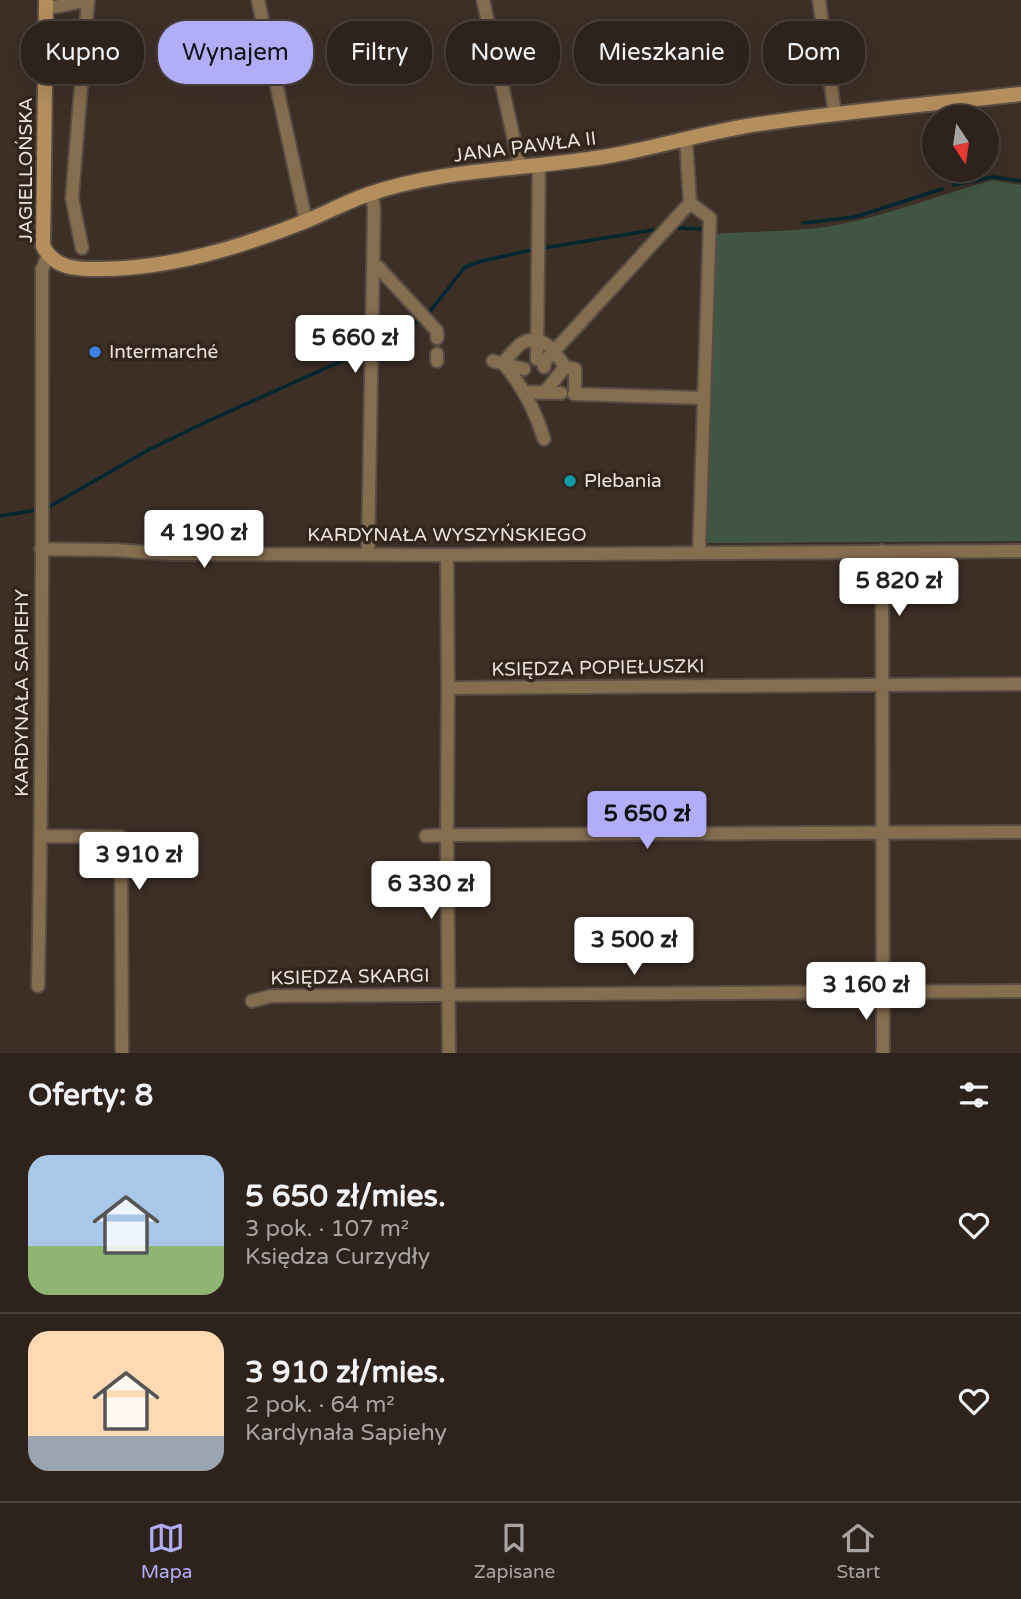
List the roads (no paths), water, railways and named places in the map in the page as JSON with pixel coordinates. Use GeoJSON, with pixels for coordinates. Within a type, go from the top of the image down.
{"type":"FeatureCollection","features":[{"type":"Feature","properties":{"kind":"street"},"geometry":{"type":"LineString","coordinates":[[46,4],[88,0],[72,198],[82,248]]}},
{"type":"Feature","properties":{"kind":"street"},"geometry":{"type":"LineString","coordinates":[[258,0],[306,221]]}},
{"type":"Feature","properties":{"kind":"street"},"geometry":{"type":"LineString","coordinates":[[483,0],[520,167]]}},
{"type":"Feature","properties":{"kind":"street"},"geometry":{"type":"LineString","coordinates":[[819,0],[835,115]]}},
{"type":"Feature","properties":{"kind":"street","name":"JAGIELLOŃSKA"},"geometry":{"type":"LineString","coordinates":[[46,4],[43,246],[48,255]]}},
{"type":"Feature","properties":{"kind":"street","name":"JANA PAWŁA II"},"geometry":{"type":"LineString","coordinates":[[48,255],[59,264],[75,268],[160,265],[194,258],[306,221],[372,193],[426,180],[613,155],[757,124],[1021,94]]}},
{"type":"Feature","properties":{"kind":"street"},"geometry":{"type":"LineString","coordinates":[[539,164],[537,359],[545,364],[690,203],[685,139]]}},
{"type":"Feature","properties":{"kind":"street"},"geometry":{"type":"LineString","coordinates":[[368,555],[374,209],[372,193]]}},
{"type":"Feature","properties":{"kind":"street"},"geometry":{"type":"LineString","coordinates":[[690,203],[710,218],[699,553]]}},
{"type":"Feature","properties":{"kind":"street"},"geometry":{"type":"LineString","coordinates":[[41,549],[43,270],[48,255]]}},
{"type":"Feature","properties":{"kind":"street"},"geometry":{"type":"LineString","coordinates":[[373,268],[378,267],[437,331],[437,338]]}},
{"type":"Feature","properties":{"kind":"street"},"geometry":{"type":"LineString","coordinates":[[498,362],[523,342],[537,341],[555,350],[565,367],[575,369],[570,392]]}},
{"type":"Feature","properties":{"kind":"street"},"geometry":{"type":"LineString","coordinates":[[498,362],[524,369]]}},
{"type":"Feature","properties":{"kind":"street"},"geometry":{"type":"LineString","coordinates":[[498,362],[525,392],[544,439]]}},
{"type":"Feature","properties":{"kind":"street"},"geometry":{"type":"LineString","coordinates":[[544,393],[565,367]]}},
{"type":"Feature","properties":{"kind":"street"},"geometry":{"type":"LineString","coordinates":[[525,392],[535,379]]}},
{"type":"Feature","properties":{"kind":"street"},"geometry":{"type":"LineString","coordinates":[[525,392],[703,398]]}},
{"type":"Feature","properties":{"kind":"street","name":"KARDYNAŁA WYSZYŃSKIEGO"},"geometry":{"type":"LineString","coordinates":[[41,549],[170,554],[368,555],[1021,551]]}},
{"type":"Feature","properties":{"kind":"street","name":"KARDYNAŁA SAPIEHY"},"geometry":{"type":"LineString","coordinates":[[38,986],[41,549]]}},
{"type":"Feature","properties":{"kind":"street"},"geometry":{"type":"LineString","coordinates":[[882,551],[883,1053]]}},
{"type":"Feature","properties":{"kind":"street"},"geometry":{"type":"LineString","coordinates":[[447,555],[449,994]]}},
{"type":"Feature","properties":{"kind":"street","name":"KSIĘDZA POPIEŁUSZKI"},"geometry":{"type":"LineString","coordinates":[[448,688],[1021,684]]}},
{"type":"Feature","properties":{"kind":"street"},"geometry":{"type":"LineString","coordinates":[[426,836],[1021,832]]}},
{"type":"Feature","properties":{"kind":"street"},"geometry":{"type":"LineString","coordinates":[[41,836],[121,837],[122,1053]]}},
{"type":"Feature","properties":{"kind":"street","name":"KSIĘDZA SKARGI"},"geometry":{"type":"LineString","coordinates":[[252,1001],[271,996],[1021,991]]}},
{"type":"Feature","properties":{"kind":"street","name":"KSIĘDZA SKARGI"},"geometry":{"type":"LineString","coordinates":[[449,994],[449,1053]]}},
{"type":"Feature","properties":{"kind":"waterway"},"geometry":{"type":"LineString","coordinates":[[953,185],[993,177],[1021,181]]}},
{"type":"Feature","properties":{"kind":"waterway"},"geometry":{"type":"LineString","coordinates":[[803,223],[855,217],[942,189]]}},
{"type":"Feature","properties":{"kind":"waterway"},"geometry":{"type":"LineString","coordinates":[[678,228],[703,229]]}},
{"type":"Feature","properties":{"kind":"waterway"},"geometry":{"type":"LineString","coordinates":[[544,248],[653,230]]}},
{"type":"Feature","properties":{"kind":"waterway"},"geometry":{"type":"LineString","coordinates":[[427,315],[465,267],[532,250]]}},
{"type":"Feature","properties":{"kind":"waterway"},"geometry":{"type":"LineString","coordinates":[[381,342],[421,320]]}},
{"type":"Feature","properties":{"kind":"waterway"},"geometry":{"type":"LineString","coordinates":[[47,508],[150,449],[364,351]]}},
{"type":"Feature","properties":{"kind":"waterway"},"geometry":{"type":"LineString","coordinates":[[0,516],[37,510]]}},
{"type":"Feature","properties":{"kind":"place","name":"Intermarché"},"geometry":{"type":"Point","coordinates":[95,352]}},
{"type":"Feature","properties":{"kind":"place","name":"Plebania"},"geometry":{"type":"Point","coordinates":[570,481]}}]}
